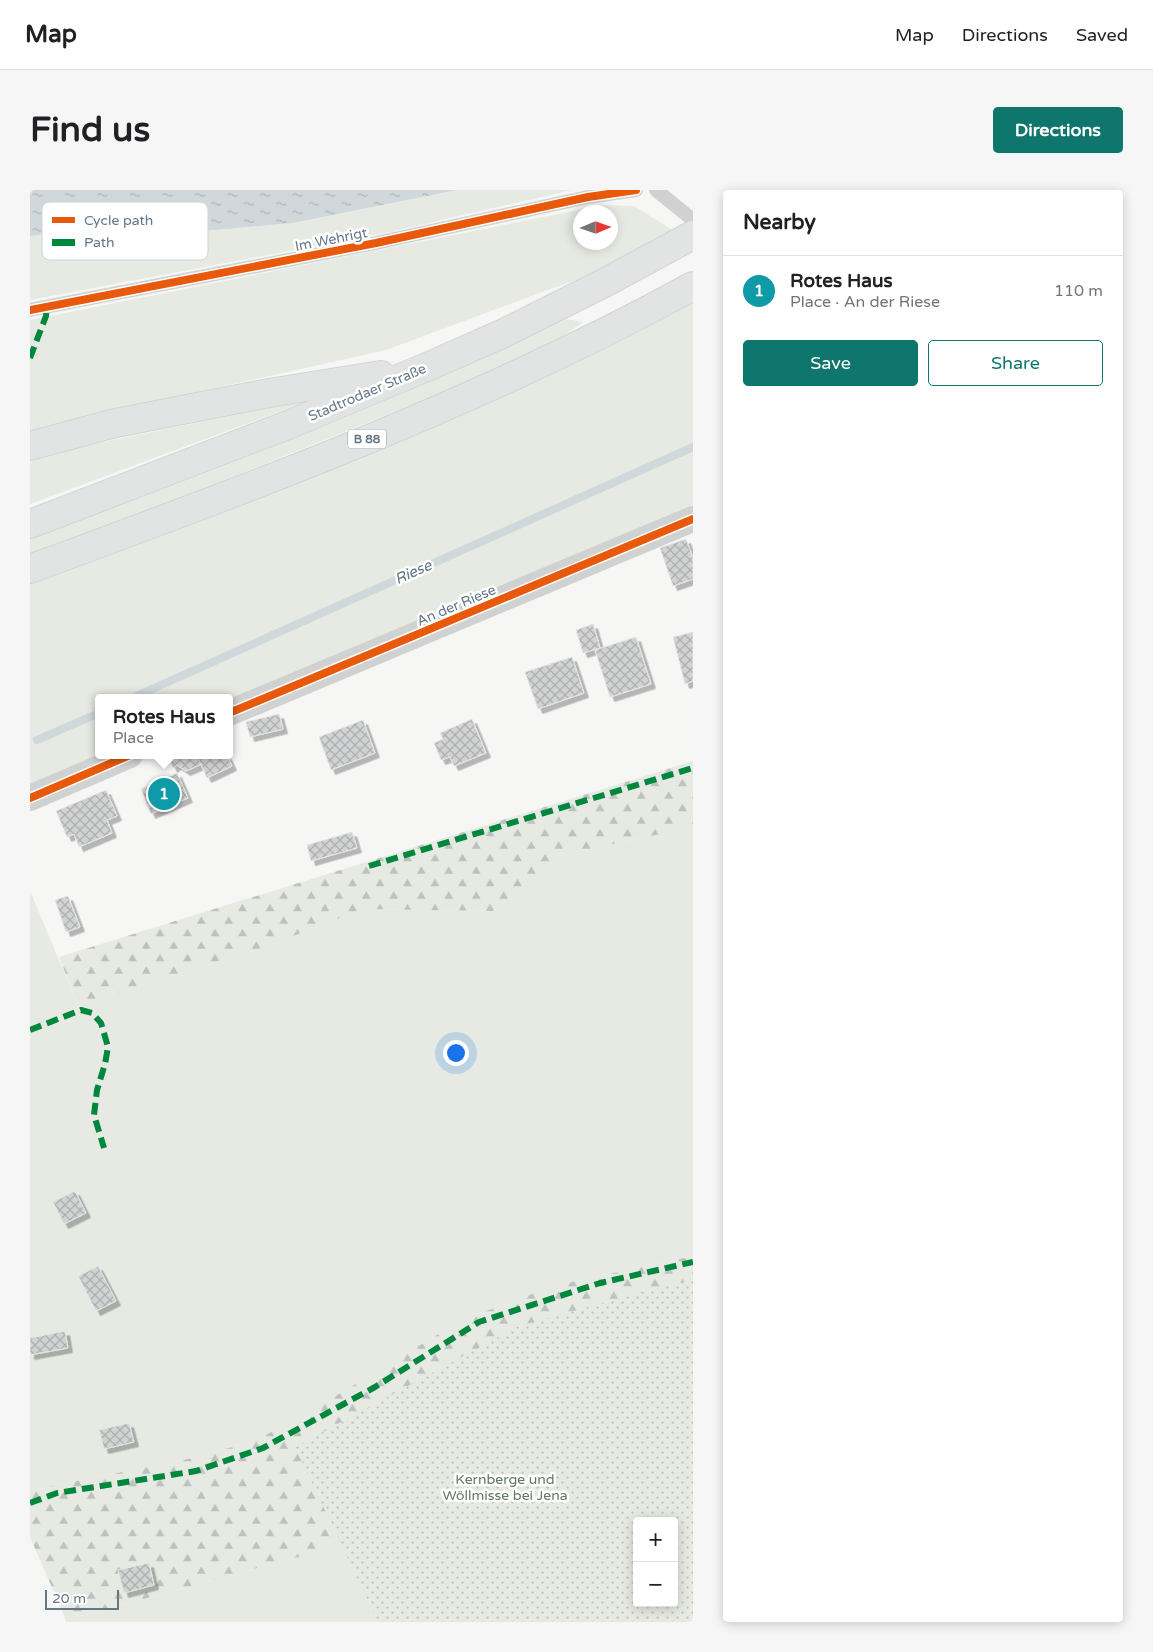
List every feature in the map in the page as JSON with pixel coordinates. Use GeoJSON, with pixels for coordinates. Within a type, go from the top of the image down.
{"type":"FeatureCollection","features":[{"type":"Feature","properties":{"kind":"main road","name":"Stadtrodaer Straße"},"geometry":{"type":"LineString","coordinates":[[30,524],[288,426],[427,367],[504,333],[608,282],[693,235]]}},
{"type":"Feature","properties":{"kind":"main road","name":"B 88"},"geometry":{"type":"LineString","coordinates":[[30,568],[136,529],[402,425],[566,352],[693,286]]}},
{"type":"Feature","properties":{"kind":"main road"},"geometry":{"type":"LineString","coordinates":[[30,446],[111,424],[427,367]]}},
{"type":"Feature","properties":{"kind":"street","name":"An der Riese"},"geometry":{"type":"LineString","coordinates":[[233,711],[693,519]]}},
{"type":"Feature","properties":{"kind":"street"},"geometry":{"type":"LineString","coordinates":[[30,798],[121,759]]}},
{"type":"Feature","properties":{"kind":"lane","name":"Im Wehrigt"},"geometry":{"type":"LineString","coordinates":[[30,310],[376,243],[588,197],[636,190]]}},
{"type":"Feature","properties":{"kind":"lane"},"geometry":{"type":"LineString","coordinates":[[656,190],[693,220]]}},
{"type":"Feature","properties":{"kind":"green space"},"geometry":{"type":"Polygon","coordinates":[[[457,190],[572,190],[390,232],[30,300],[30,236],[42,235],[42,260],[208,260],[208,231],[293,223],[457,190]]]}},
{"type":"Feature","properties":{"kind":"green space"},"geometry":{"type":"Polygon","coordinates":[[[618,205],[634,206],[674,231],[586,276],[386,350],[167,399],[30,434],[30,320],[573,211],[573,250],[618,250],[618,205]]]}},
{"type":"Feature","properties":{"kind":"green space"},"geometry":{"type":"Polygon","coordinates":[[[693,302],[693,514],[233,698],[233,694],[95,694],[95,757],[30,786],[30,583],[308,478],[473,410],[556,372],[693,302]]]}},
{"type":"Feature","properties":{"kind":"green space"},"geometry":{"type":"Polygon","coordinates":[[[567,319],[583,322],[555,342],[458,386],[123,521],[30,555],[30,539],[206,473],[337,421],[451,373],[567,319]]]}},
{"type":"Feature","properties":{"kind":"green space"},"geometry":{"type":"Polygon","coordinates":[[[316,398],[30,504],[30,462],[84,446],[316,398]]]}},
{"type":"Feature","properties":{"kind":"green space"},"geometry":{"type":"Polygon","coordinates":[[[693,761],[693,827],[562,855],[493,911],[363,909],[265,947],[78,1005],[59,957],[693,761]]]}},
{"type":"Feature","properties":{"kind":"green space"},"geometry":{"type":"Polygon","coordinates":[[[693,827],[693,1256],[557,1285],[462,1320],[294,1422],[253,1441],[193,1458],[51,1486],[30,1493],[30,891],[78,1005],[265,947],[363,909],[493,911],[562,855],[693,827]]]}},
{"type":"Feature","properties":{"kind":"green space"},"geometry":{"type":"Polygon","coordinates":[[[693,1256],[693,1300],[481,1460],[306,1555],[66,1620],[30,1537],[30,1493],[51,1486],[193,1458],[253,1441],[294,1421],[462,1320],[557,1285],[693,1256]]]}},
{"type":"Feature","properties":{"kind":"green space","name":"Kernberge und Wöllmisse bei Jena"},"geometry":{"type":"Polygon","coordinates":[[[693,1280],[693,1622],[378,1622],[295,1447],[519,1326],[693,1280]]]}},
{"type":"Feature","properties":{"kind":"green space"},"geometry":{"type":"Polygon","coordinates":[[[481,1460],[629,1622],[66,1622],[66,1620],[306,1555],[481,1460]]]}},
{"type":"Feature","properties":{"kind":"water"},"geometry":{"type":"Polygon","coordinates":[[[30,190],[457,190],[293,223],[208,231],[208,202],[42,202],[42,235],[30,236],[30,190]]]}},
{"type":"Feature","properties":{"kind":"building"},"geometry":{"type":"Polygon","coordinates":[[[686,539],[693,558],[693,579],[673,586],[660,548],[686,539]]]}},
{"type":"Feature","properties":{"kind":"building"},"geometry":{"type":"Polygon","coordinates":[[[593,624],[600,648],[583,653],[576,630],[593,624]]]}},
{"type":"Feature","properties":{"kind":"building"},"geometry":{"type":"Polygon","coordinates":[[[693,632],[693,681],[685,684],[673,637],[693,632]]]}},
{"type":"Feature","properties":{"kind":"building"},"geometry":{"type":"Polygon","coordinates":[[[636,637],[651,684],[610,697],[595,650],[636,637]]]}},
{"type":"Feature","properties":{"kind":"building"},"geometry":{"type":"Polygon","coordinates":[[[572,657],[584,693],[538,709],[525,672],[572,657]]]}},
{"type":"Feature","properties":{"kind":"building"},"geometry":{"type":"Polygon","coordinates":[[[279,714],[283,729],[250,737],[246,722],[279,714]]]}},
{"type":"Feature","properties":{"kind":"building"},"geometry":{"type":"Polygon","coordinates":[[[472,719],[486,753],[454,766],[450,757],[441,760],[434,743],[443,739],[440,733],[472,719]]]}},
{"type":"Feature","properties":{"kind":"building"},"geometry":{"type":"Polygon","coordinates":[[[363,720],[375,753],[331,770],[319,737],[363,720]]]}},
{"type":"Feature","properties":{"kind":"building"},"geometry":{"type":"Polygon","coordinates":[[[169,759],[199,759],[202,764],[186,771],[177,765],[173,768],[169,759]]]}},
{"type":"Feature","properties":{"kind":"building"},"geometry":{"type":"Polygon","coordinates":[[[198,759],[229,759],[232,766],[207,778],[198,759]]]}},
{"type":"Feature","properties":{"kind":"building"},"geometry":{"type":"Polygon","coordinates":[[[177,773],[188,798],[151,814],[141,789],[177,773]]]}},
{"type":"Feature","properties":{"kind":"building"},"geometry":{"type":"Polygon","coordinates":[[[106,790],[117,816],[107,820],[112,833],[79,847],[74,834],[67,837],[56,811],[106,790]]]}},
{"type":"Feature","properties":{"kind":"building"},"geometry":{"type":"Polygon","coordinates":[[[352,832],[357,848],[311,861],[307,845],[352,832]]]}},
{"type":"Feature","properties":{"kind":"building"},"geometry":{"type":"Polygon","coordinates":[[[68,896],[80,927],[66,932],[55,900],[68,896]]]}},
{"type":"Feature","properties":{"kind":"building"},"geometry":{"type":"Polygon","coordinates":[[[75,1191],[86,1213],[64,1224],[53,1202],[75,1191]]]}},
{"type":"Feature","properties":{"kind":"building"},"geometry":{"type":"Polygon","coordinates":[[[98,1266],[116,1301],[96,1311],[78,1276],[98,1266]]]}},
{"type":"Feature","properties":{"kind":"building"},"geometry":{"type":"Polygon","coordinates":[[[65,1331],[68,1348],[30,1355],[30,1338],[65,1331]]]}},
{"type":"Feature","properties":{"kind":"building"},"geometry":{"type":"Polygon","coordinates":[[[129,1423],[134,1442],[104,1449],[99,1430],[129,1423]]]}},
{"type":"Feature","properties":{"kind":"building"},"geometry":{"type":"Polygon","coordinates":[[[149,1563],[154,1585],[124,1593],[118,1570],[149,1563]]]}},
{"type":"Feature","properties":{"kind":"waterway","name":"Riese"},"geometry":{"type":"LineString","coordinates":[[141,694],[693,447]]}},
{"type":"Feature","properties":{"kind":"waterway","name":"Riese"},"geometry":{"type":"LineString","coordinates":[[37,740],[95,715]]}},
{"type":"Feature","properties":{"kind":"marked path"},"geometry":{"type":"LineString","coordinates":[[30,358],[46,316],[47,307]]}},
{"type":"Feature","properties":{"kind":"marked path"},"geometry":{"type":"LineString","coordinates":[[369,866],[693,768]]}},
{"type":"Feature","properties":{"kind":"marked path"},"geometry":{"type":"LineString","coordinates":[[30,1030],[81,1010],[92,1013],[101,1023],[108,1047],[97,1090],[94,1115],[104,1148]]}},
{"type":"Feature","properties":{"kind":"marked path"},"geometry":{"type":"LineString","coordinates":[[30,1503],[57,1493],[196,1471],[263,1448],[375,1387],[479,1322],[600,1283],[693,1262]]}},
{"type":"Feature","properties":{"kind":"cycle path"},"geometry":{"type":"LineString","coordinates":[[30,310],[376,243],[588,197],[636,190]]}},
{"type":"Feature","properties":{"kind":"cycle path"},"geometry":{"type":"LineString","coordinates":[[233,711],[693,519]]}},
{"type":"Feature","properties":{"kind":"cycle path"},"geometry":{"type":"LineString","coordinates":[[30,798],[121,759]]}},
{"type":"Feature","properties":{"kind":"place","name":"Rotes Haus"},"geometry":{"type":"Point","coordinates":[164,794]}}]}
